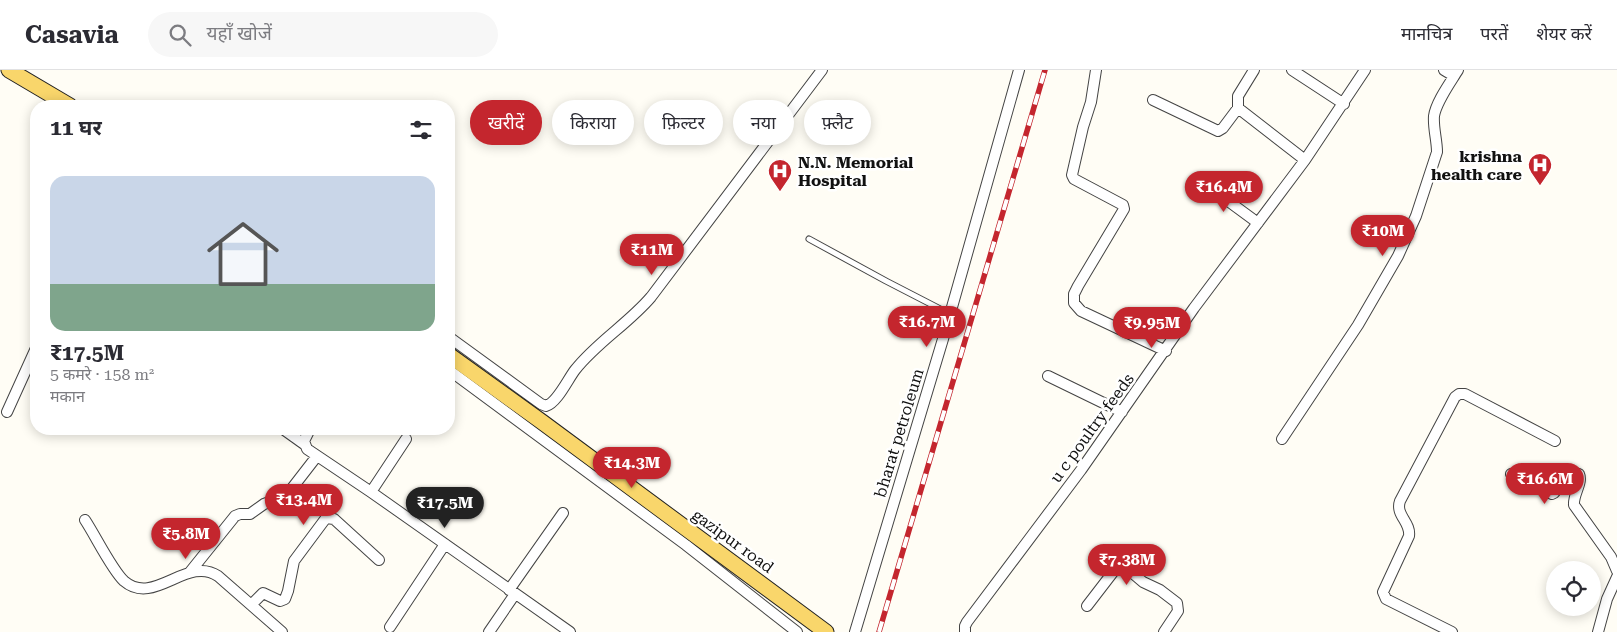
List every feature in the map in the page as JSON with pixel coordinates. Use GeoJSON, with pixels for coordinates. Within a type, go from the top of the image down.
{"type":"FeatureCollection","features":[{"type":"Feature","properties":{"kind":"main road"},"geometry":{"type":"LineString","coordinates":[[9,70],[60,100]]}},
{"type":"Feature","properties":{"kind":"main road","name":"gazipur road"},"geometry":{"type":"LineString","coordinates":[[455,359],[550,427],[826,632]]}},
{"type":"Feature","properties":{"kind":"street"},"geometry":{"type":"LineString","coordinates":[[455,341],[541,404],[546,406],[552,403],[586,357],[637,313],[651,297],[822,70]]}},
{"type":"Feature","properties":{"kind":"street","name":"bharat petroleum"},"geometry":{"type":"LineString","coordinates":[[855,632],[950,314],[1019,70]]}},
{"type":"Feature","properties":{"kind":"street"},"geometry":{"type":"LineString","coordinates":[[1096,70],[1092,102],[1082,128],[1072,172],[1074,179],[1120,203],[1124,209],[1078,286],[1073,298],[1074,303],[1081,311],[1166,351]]}},
{"type":"Feature","properties":{"kind":"street"},"geometry":{"type":"LineString","coordinates":[[1153,100],[1218,131],[1224,128],[1238,108],[1238,96],[1254,70]]}},
{"type":"Feature","properties":{"kind":"street"},"geometry":{"type":"LineString","coordinates":[[1292,70],[1344,104]]}},
{"type":"Feature","properties":{"kind":"street","name":"u c poultry feeds"},"geometry":{"type":"LineString","coordinates":[[965,632],[965,626],[1166,351],[1194,308],[1305,160],[1365,70]]}},
{"type":"Feature","properties":{"kind":"street"},"geometry":{"type":"LineString","coordinates":[[1282,439],[1358,324],[1407,240],[1437,152],[1434,118],[1436,108],[1456,73],[1444,70]]}},
{"type":"Feature","properties":{"kind":"street"},"geometry":{"type":"LineString","coordinates":[[1238,108],[1305,160]]}},
{"type":"Feature","properties":{"kind":"street"},"geometry":{"type":"LineString","coordinates":[[1205,184],[1258,223]]}},
{"type":"Feature","properties":{"kind":"street"},"geometry":{"type":"LineString","coordinates":[[6,412],[30,361]]}},
{"type":"Feature","properties":{"kind":"street"},"geometry":{"type":"LineString","coordinates":[[455,374],[686,544],[797,632]]}},
{"type":"Feature","properties":{"kind":"street"},"geometry":{"type":"LineString","coordinates":[[1048,376],[1122,412]]}},
{"type":"Feature","properties":{"kind":"street"},"geometry":{"type":"LineString","coordinates":[[1449,630],[1386,600],[1383,592],[1410,531],[1398,511],[1400,500],[1455,397],[1458,394],[1465,394],[1555,441]]}},
{"type":"Feature","properties":{"kind":"street"},"geometry":{"type":"LineString","coordinates":[[291,435],[304,444]]}},
{"type":"Feature","properties":{"kind":"street"},"geometry":{"type":"LineString","coordinates":[[306,435],[304,444],[307,450],[570,632]]}},
{"type":"Feature","properties":{"kind":"street"},"geometry":{"type":"LineString","coordinates":[[370,492],[406,439]]}},
{"type":"Feature","properties":{"kind":"street"},"geometry":{"type":"LineString","coordinates":[[189,572],[235,516],[250,514],[264,504],[286,496],[317,456]]}},
{"type":"Feature","properties":{"kind":"street"},"geometry":{"type":"LineString","coordinates":[[1511,474],[1552,494],[1575,473],[1580,480],[1573,499],[1574,505],[1611,557],[1617,571]]}},
{"type":"Feature","properties":{"kind":"street"},"geometry":{"type":"LineString","coordinates":[[489,632],[512,592],[563,513]]}},
{"type":"Feature","properties":{"kind":"street"},"geometry":{"type":"LineString","coordinates":[[251,605],[263,594],[280,601],[285,599],[294,561],[326,518],[334,520],[379,560]]}},
{"type":"Feature","properties":{"kind":"street"},"geometry":{"type":"LineString","coordinates":[[85,520],[118,575],[131,586],[146,588],[156,586],[198,570],[212,573],[280,631]]}},
{"type":"Feature","properties":{"kind":"street"},"geometry":{"type":"LineString","coordinates":[[390,627],[445,544]]}},
{"type":"Feature","properties":{"kind":"street"},"geometry":{"type":"LineString","coordinates":[[1087,606],[1119,565],[1122,565],[1148,585],[1160,590],[1177,603],[1178,611],[1164,632]]}},
{"type":"Feature","properties":{"kind":"street"},"geometry":{"type":"LineString","coordinates":[[1598,632],[1607,599],[1617,577]]}},
{"type":"Feature","properties":{"kind":"lane"},"geometry":{"type":"LineString","coordinates":[[809,238],[886,282],[950,314]]}},
{"type":"Feature","properties":{"kind":"railway"},"geometry":{"type":"LineString","coordinates":[[879,632],[1045,70]]}},
{"type":"Feature","properties":{"kind":"place","name":"krishna health care"},"geometry":{"type":"Point","coordinates":[1540,186]}},
{"type":"Feature","properties":{"kind":"place","name":"N.N. Memorial Hospital"},"geometry":{"type":"Point","coordinates":[780,192]}}]}
